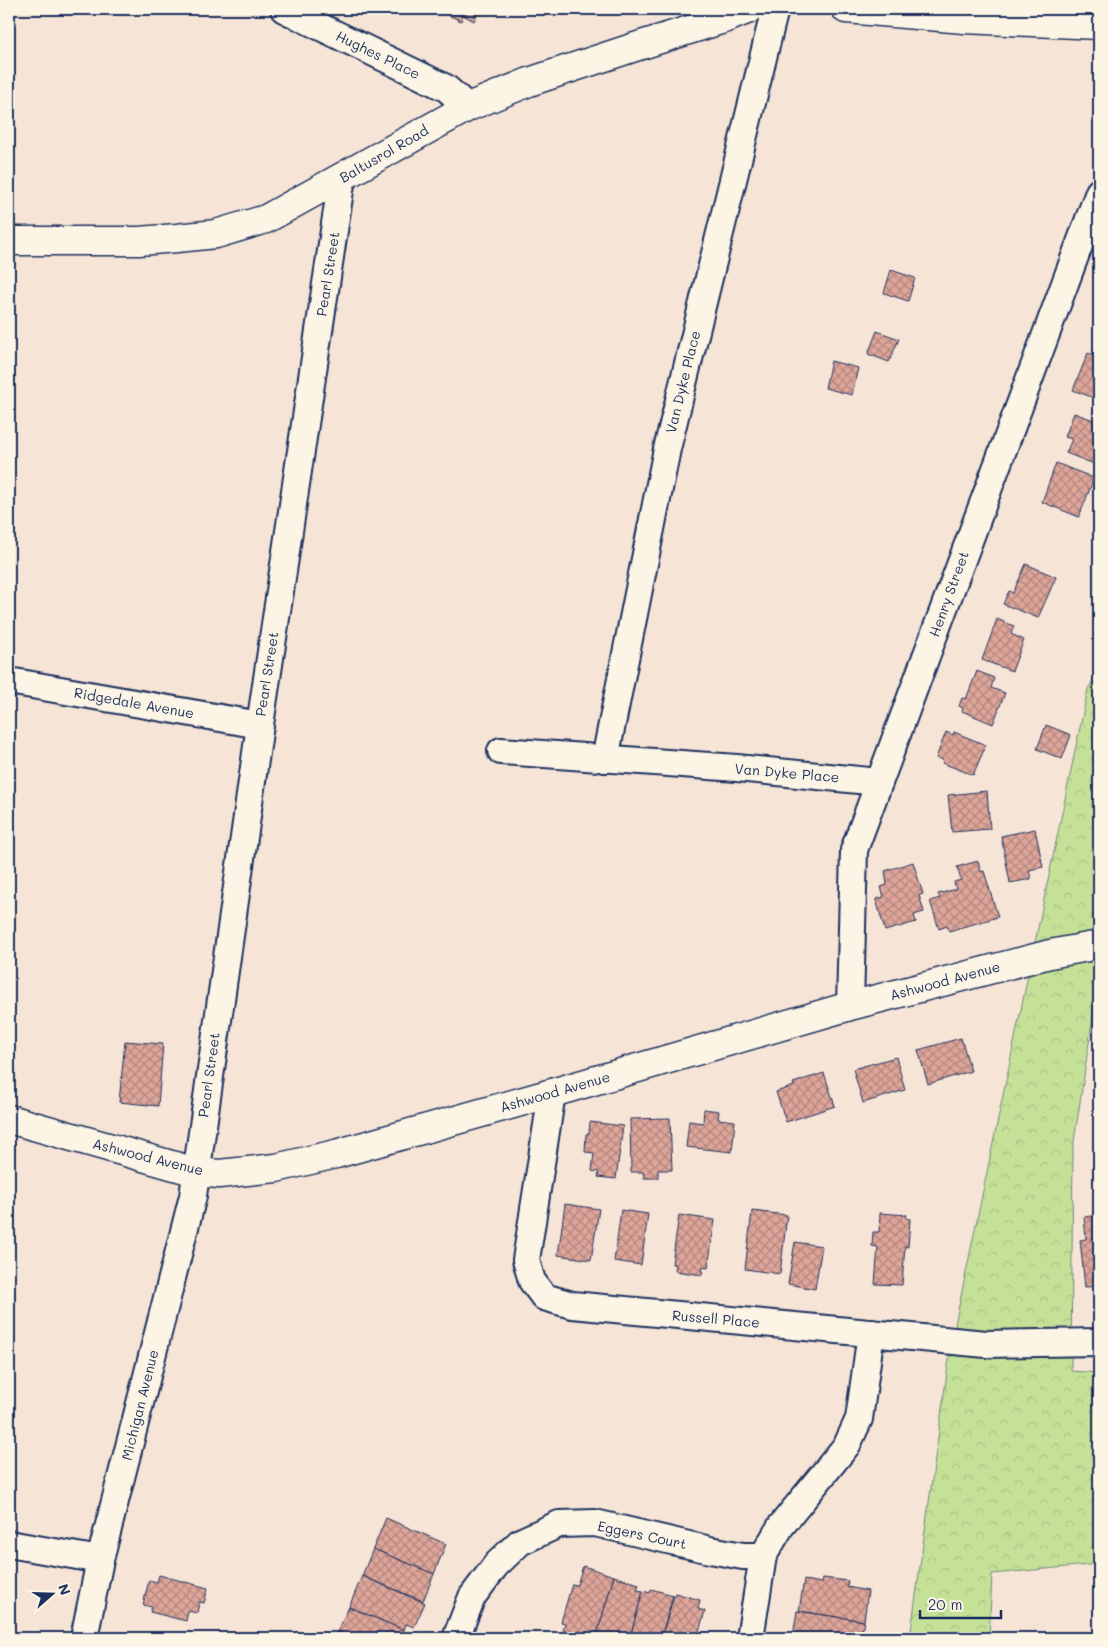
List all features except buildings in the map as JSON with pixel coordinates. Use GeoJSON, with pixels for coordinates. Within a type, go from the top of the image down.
{"type":"FeatureCollection","features":[{"type":"Feature","properties":{"kind":"street","name":"Hughes Place"},"geometry":{"type":"LineString","coordinates":[[284,9],[446,88],[468,107]]}},
{"type":"Feature","properties":{"kind":"street","name":"Baltusrol Road"},"geometry":{"type":"LineString","coordinates":[[9,241],[139,241],[216,234],[266,219],[468,107],[529,82],[724,19],[749,9]]}},
{"type":"Feature","properties":{"kind":"street","name":"Van Dyke Place"},"geometry":{"type":"LineString","coordinates":[[605,759],[667,449],[775,9]]}},
{"type":"Feature","properties":{"kind":"street"},"geometry":{"type":"LineString","coordinates":[[846,9],[964,19],[1098,25]]}},
{"type":"Feature","properties":{"kind":"street","name":"Pearl Street"},"geometry":{"type":"LineString","coordinates":[[196,1172],[260,725],[342,177]]}},
{"type":"Feature","properties":{"kind":"street","name":"Henry Street"},"geometry":{"type":"LineString","coordinates":[[850,1006],[854,850],[1099,192]]}},
{"type":"Feature","properties":{"kind":"street","name":"Ridgedale Avenue"},"geometry":{"type":"LineString","coordinates":[[9,681],[260,725]]}},
{"type":"Feature","properties":{"kind":"street","name":"Van Dyke Place"},"geometry":{"type":"LineString","coordinates":[[501,751],[737,768],[879,782]]}},
{"type":"Feature","properties":{"kind":"street","name":"Ashwood Avenue"},"geometry":{"type":"LineString","coordinates":[[9,1120],[196,1172],[219,1174],[276,1168],[336,1154],[850,1006],[1050,954],[1099,945]]}},
{"type":"Feature","properties":{"kind":"street","name":"Russell Place"},"geometry":{"type":"LineString","coordinates":[[552,1093],[526,1260],[532,1281],[544,1297],[572,1305],[986,1344],[1099,1342]]}},
{"type":"Feature","properties":{"kind":"street","name":"Michigan Avenue"},"geometry":{"type":"LineString","coordinates":[[84,1638],[100,1560],[193,1196],[196,1172]]}},
{"type":"Feature","properties":{"kind":"street"},"geometry":{"type":"LineString","coordinates":[[750,1638],[763,1556],[781,1526],[847,1445],[859,1419],[871,1333]]}},
{"type":"Feature","properties":{"kind":"street","name":"Eggers Court"},"geometry":{"type":"LineString","coordinates":[[456,1638],[472,1597],[496,1565],[520,1542],[559,1524],[595,1523],[710,1550],[743,1556],[763,1556]]}},
{"type":"Feature","properties":{"kind":"street"},"geometry":{"type":"LineString","coordinates":[[9,1544],[100,1560]]}},
{"type":"Feature","properties":{"kind":"green space"},"geometry":{"type":"Polygon","coordinates":[[[1099,670],[1099,977],[1073,1148],[1071,1371],[1099,1373],[1099,1564],[992,1574],[989,1638],[910,1638],[951,1344],[1088,689],[1099,670]]]}}]}
